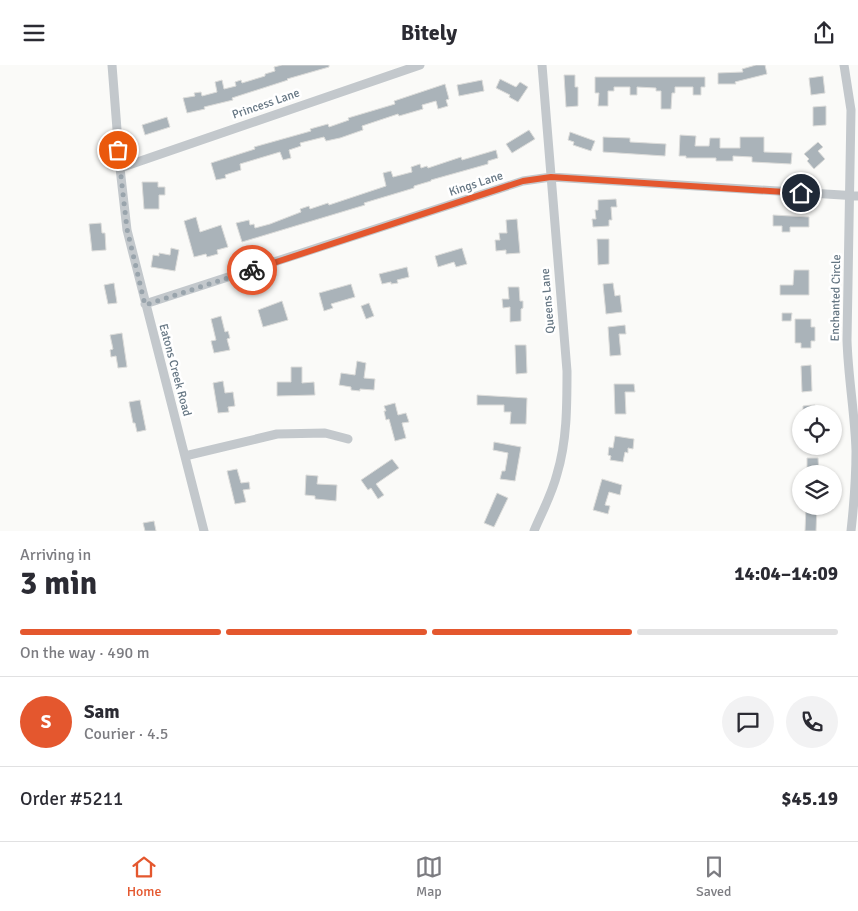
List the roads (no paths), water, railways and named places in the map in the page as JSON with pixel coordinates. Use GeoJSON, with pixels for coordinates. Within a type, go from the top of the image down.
{"type":"FeatureCollection","features":[{"type":"Feature","properties":{"kind":"street","name":"Eatons Creek Road"},"geometry":{"type":"LineString","coordinates":[[112,65],[127,229],[204,531]]}},
{"type":"Feature","properties":{"kind":"street","name":"Princess Lane"},"geometry":{"type":"LineString","coordinates":[[120,168],[420,65]]}},
{"type":"Feature","properties":{"kind":"street","name":"Queens Lane"},"geometry":{"type":"LineString","coordinates":[[534,531],[557,474],[564,442],[567,408],[567,371],[542,65]]}},
{"type":"Feature","properties":{"kind":"street","name":"Enchanted Circle"},"geometry":{"type":"LineString","coordinates":[[844,65],[851,110],[854,197],[847,340],[848,374],[856,450],[851,531]]}},
{"type":"Feature","properties":{"kind":"street","name":"Kings Lane"},"geometry":{"type":"LineString","coordinates":[[145,305],[523,181],[551,177],[854,197]]}},
{"type":"Feature","properties":{"kind":"street"},"geometry":{"type":"LineString","coordinates":[[184,456],[277,434],[325,433],[348,439]]}}]}
